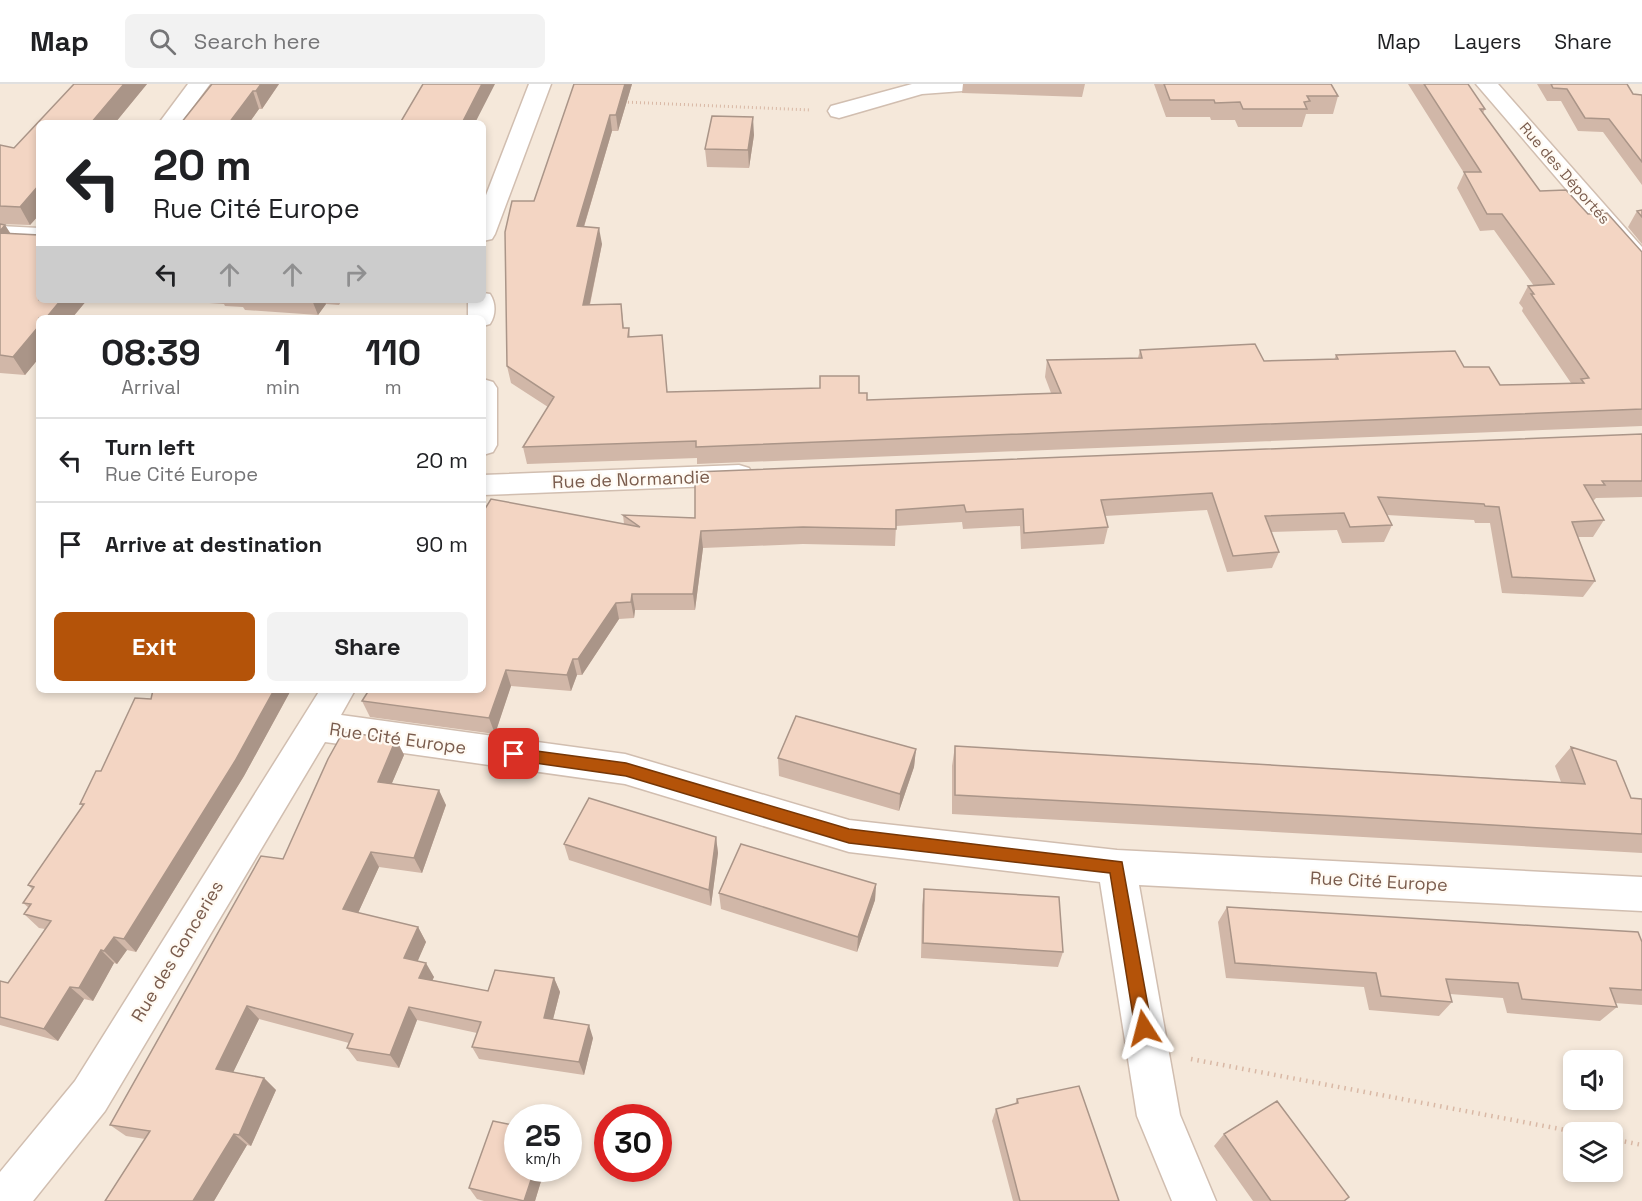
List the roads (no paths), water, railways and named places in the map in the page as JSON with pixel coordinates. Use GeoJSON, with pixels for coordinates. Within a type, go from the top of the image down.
{"type":"FeatureCollection","features":[{"type":"Feature","properties":{"kind":"street"},"geometry":{"type":"LineString","coordinates":[[172,120],[199,84]]}},
{"type":"Feature","properties":{"kind":"street"},"geometry":{"type":"LineString","coordinates":[[486,226],[540,84]]}},
{"type":"Feature","properties":{"kind":"street"},"geometry":{"type":"LineString","coordinates":[[839,111],[921,88],[976,84]]}},
{"type":"Feature","properties":{"kind":"street","name":"Rue des Déportés"},"geometry":{"type":"LineString","coordinates":[[1487,84],[1642,262]]}},
{"type":"Feature","properties":{"kind":"street"},"geometry":{"type":"LineString","coordinates":[[0,233],[36,235]]}},
{"type":"Feature","properties":{"kind":"street","name":"Rue de Normandie"},"geometry":{"type":"LineString","coordinates":[[486,485],[770,474]]}},
{"type":"Feature","properties":{"kind":"street","name":"Rue des Gonceries"},"geometry":{"type":"LineString","coordinates":[[2,1201],[8,1197],[90,1096],[336,693]]}},
{"type":"Feature","properties":{"kind":"street","name":"Rue Cité Europe"},"geometry":{"type":"LineString","coordinates":[[314,726],[626,769],[849,836],[1117,867],[1642,894]]}},
{"type":"Feature","properties":{"kind":"street"},"geometry":{"type":"LineString","coordinates":[[1117,867],[1159,1116],[1194,1201]]}}]}
